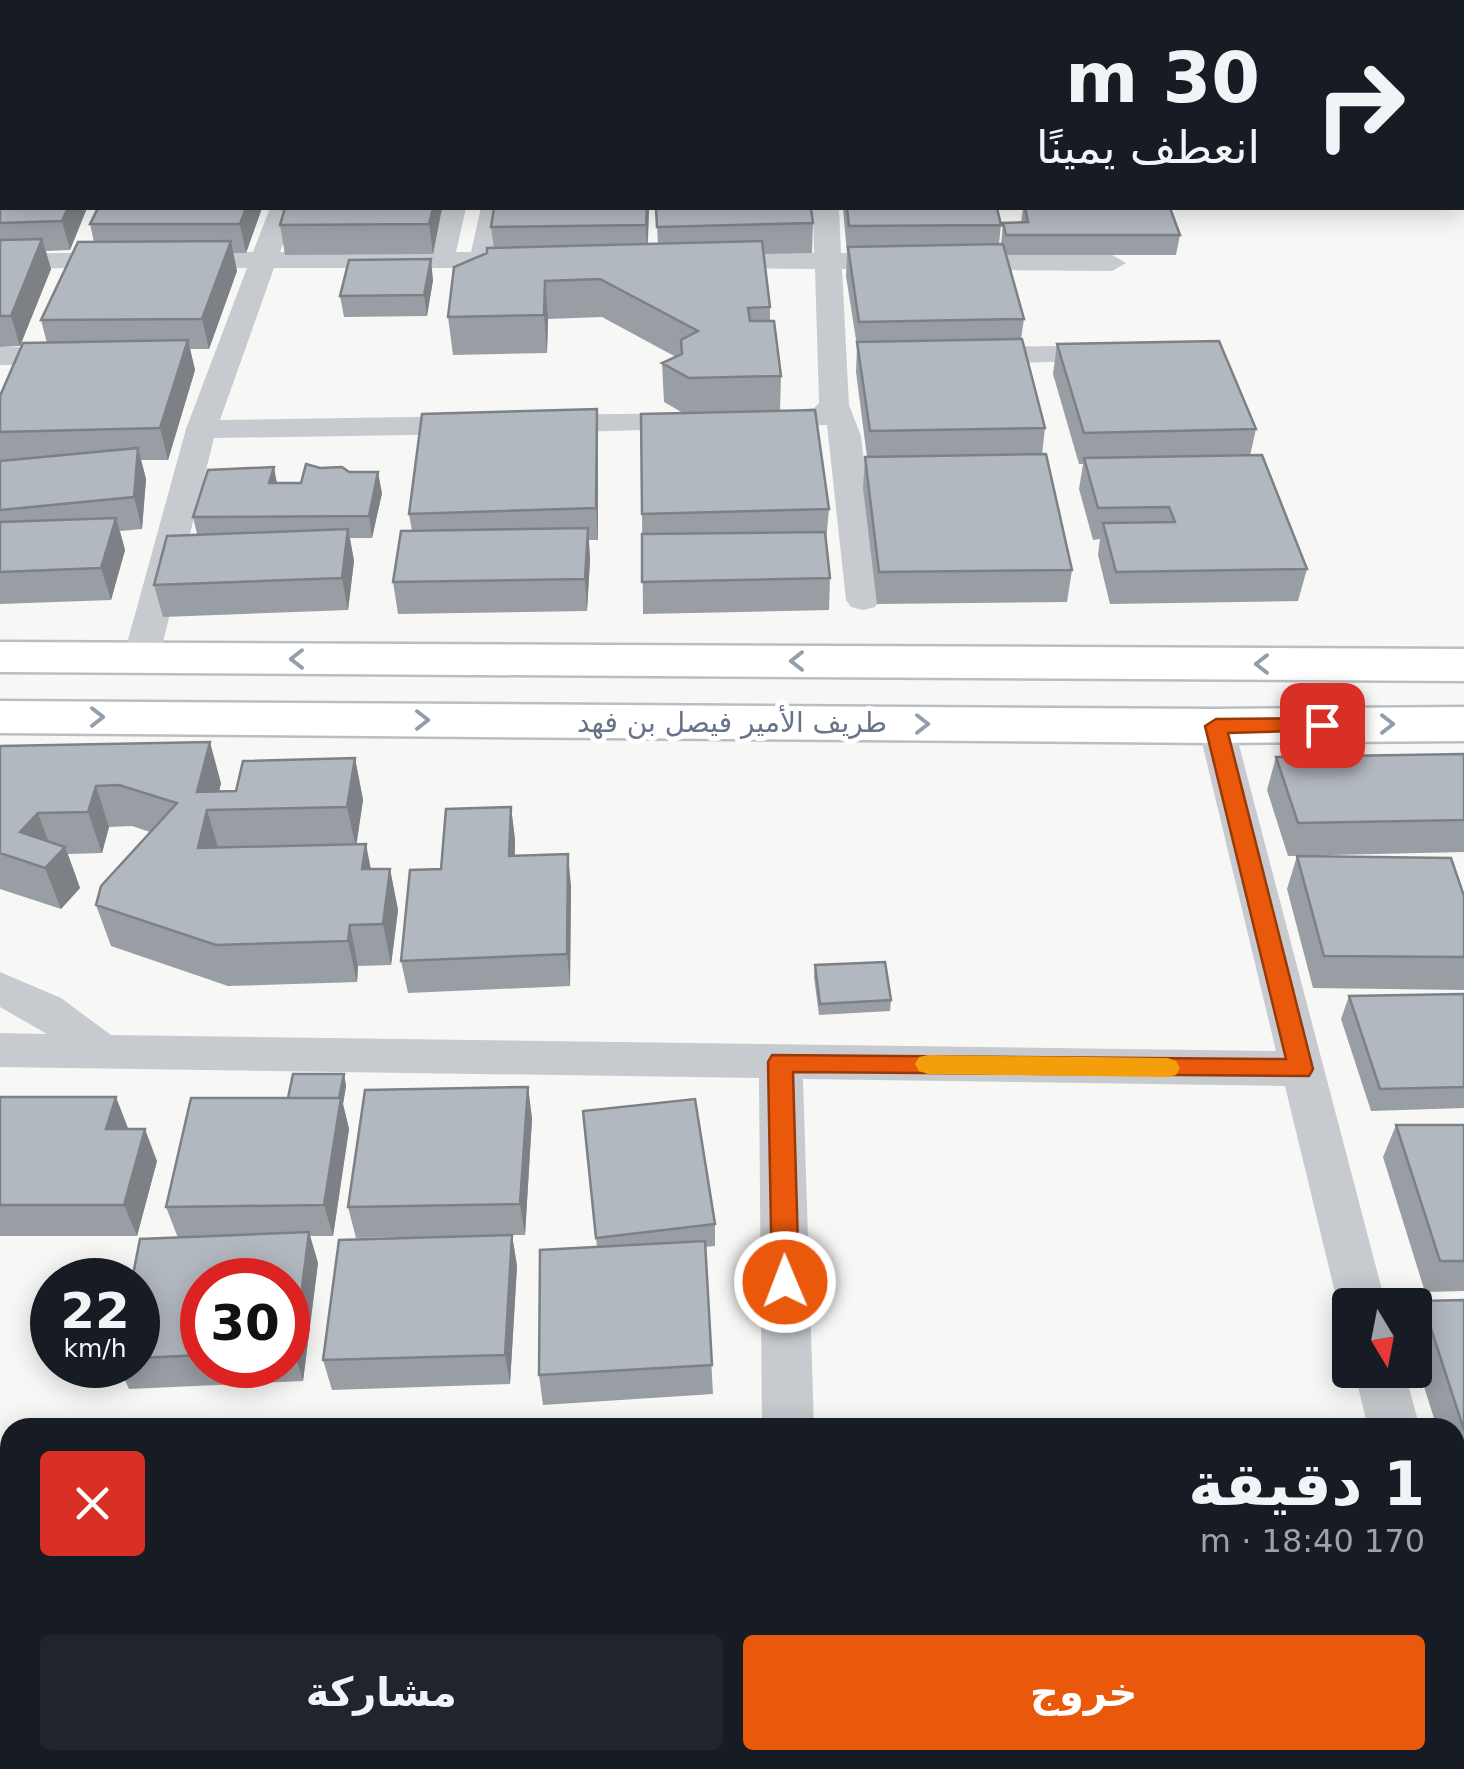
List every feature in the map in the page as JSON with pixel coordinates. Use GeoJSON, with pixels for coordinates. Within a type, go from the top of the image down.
{"type":"FeatureCollection","features":[{"type":"Feature","properties":{"kind":"main road"},"geometry":{"type":"LineString","coordinates":[[0,657],[1464,665]]}},
{"type":"Feature","properties":{"kind":"main road","name":"طريف الأمير فيصل بن فهد"},"geometry":{"type":"LineString","coordinates":[[0,716],[1216,726],[1464,724]]}},
{"type":"Feature","properties":{"kind":"street"},"geometry":{"type":"LineString","coordinates":[[141,658],[201,430],[216,357],[263,260],[282,210]]}},
{"type":"Feature","properties":{"kind":"street"},"geometry":{"type":"LineString","coordinates":[[441,260],[452,210]]}},
{"type":"Feature","properties":{"kind":"street"},"geometry":{"type":"LineString","coordinates":[[484,260],[494,210]]}},
{"type":"Feature","properties":{"kind":"street"},"geometry":{"type":"LineString","coordinates":[[826,210],[828,260],[842,357],[834,405],[846,436],[863,600]]}},
{"type":"Feature","properties":{"kind":"street"},"geometry":{"type":"LineString","coordinates":[[0,262],[560,260]]}},
{"type":"Feature","properties":{"kind":"street"},"geometry":{"type":"LineString","coordinates":[[675,260],[1112,263]]}},
{"type":"Feature","properties":{"kind":"street"},"geometry":{"type":"LineString","coordinates":[[948,356],[1065,355]]}},
{"type":"Feature","properties":{"kind":"street"},"geometry":{"type":"LineString","coordinates":[[0,356],[94,356]]}},
{"type":"Feature","properties":{"kind":"street"},"geometry":{"type":"LineString","coordinates":[[201,430],[731,421],[823,417],[834,405]]}},
{"type":"Feature","properties":{"kind":"street"},"geometry":{"type":"LineString","coordinates":[[1216,726],[1358,1288]]}},
{"type":"Feature","properties":{"kind":"street"},"geometry":{"type":"LineString","coordinates":[[0,988],[46,1010],[102,1051]]}},
{"type":"Feature","properties":{"kind":"street"},"geometry":{"type":"LineString","coordinates":[[0,1050],[1300,1069]]}},
{"type":"Feature","properties":{"kind":"street"},"geometry":{"type":"LineString","coordinates":[[781,1062],[788,1418]]}},
{"type":"Feature","properties":{"kind":"street"},"geometry":{"type":"LineString","coordinates":[[1384,1388],[1391,1418]]}},
{"type":"Feature","properties":{"kind":"building"},"geometry":{"type":"Polygon","coordinates":[[[0,210],[67,210],[62,221],[0,223],[0,210]]]}},
{"type":"Feature","properties":{"kind":"building"},"geometry":{"type":"Polygon","coordinates":[[[97,210],[245,210],[240,224],[90,224],[97,210]]]}},
{"type":"Feature","properties":{"kind":"building"},"geometry":{"type":"Polygon","coordinates":[[[284,210],[432,210],[429,224],[280,225],[284,210]]]}},
{"type":"Feature","properties":{"kind":"building"},"geometry":{"type":"Polygon","coordinates":[[[494,210],[647,210],[646,225],[491,227],[494,210]]]}},
{"type":"Feature","properties":{"kind":"building"},"geometry":{"type":"Polygon","coordinates":[[[656,210],[811,210],[813,223],[657,227],[656,210]]]}},
{"type":"Feature","properties":{"kind":"building"},"geometry":{"type":"Polygon","coordinates":[[[847,210],[997,210],[1001,225],[849,226],[847,210]]]}},
{"type":"Feature","properties":{"kind":"building"},"geometry":{"type":"Polygon","coordinates":[[[1025,210],[1171,210],[1180,235],[1006,235],[1003,223],[1028,222],[1025,210]]]}},
{"type":"Feature","properties":{"kind":"building"},"geometry":{"type":"Polygon","coordinates":[[[42,239],[11,316],[0,316],[0,240],[42,239]]]}},
{"type":"Feature","properties":{"kind":"building"},"geometry":{"type":"Polygon","coordinates":[[[231,241],[202,319],[41,320],[78,242],[231,241]]]}},
{"type":"Feature","properties":{"kind":"building"},"geometry":{"type":"Polygon","coordinates":[[[762,241],[770,307],[748,308],[750,321],[774,321],[781,376],[689,378],[662,363],[682,354],[681,340],[698,331],[600,279],[545,281],[544,315],[448,317],[454,267],[487,253],[487,248],[762,241]]]}},
{"type":"Feature","properties":{"kind":"building"},"geometry":{"type":"Polygon","coordinates":[[[1003,244],[1024,319],[859,322],[848,247],[1003,244]]]}},
{"type":"Feature","properties":{"kind":"building"},"geometry":{"type":"Polygon","coordinates":[[[431,259],[424,295],[340,296],[349,260],[431,259]]]}},
{"type":"Feature","properties":{"kind":"building"},"geometry":{"type":"Polygon","coordinates":[[[1022,339],[1045,428],[870,431],[857,342],[1022,339]]]}},
{"type":"Feature","properties":{"kind":"building"},"geometry":{"type":"Polygon","coordinates":[[[188,340],[160,428],[0,432],[0,396],[23,343],[188,340]]]}},
{"type":"Feature","properties":{"kind":"building"},"geometry":{"type":"Polygon","coordinates":[[[1219,341],[1256,429],[1084,433],[1057,344],[1219,341]]]}},
{"type":"Feature","properties":{"kind":"building"},"geometry":{"type":"Polygon","coordinates":[[[597,409],[596,508],[409,514],[422,414],[597,409]]]}},
{"type":"Feature","properties":{"kind":"building"},"geometry":{"type":"Polygon","coordinates":[[[815,410],[829,509],[642,514],[641,414],[815,410]]]}},
{"type":"Feature","properties":{"kind":"building"},"geometry":{"type":"Polygon","coordinates":[[[138,448],[134,497],[0,510],[0,461],[138,448]]]}},
{"type":"Feature","properties":{"kind":"building"},"geometry":{"type":"Polygon","coordinates":[[[1046,454],[1072,570],[879,572],[865,457],[1046,454]]]}},
{"type":"Feature","properties":{"kind":"building"},"geometry":{"type":"Polygon","coordinates":[[[1262,455],[1307,569],[1116,572],[1103,523],[1175,522],[1169,507],[1098,508],[1084,458],[1262,455]]]}},
{"type":"Feature","properties":{"kind":"building"},"geometry":{"type":"Polygon","coordinates":[[[306,464],[342,467],[349,472],[378,472],[369,516],[193,517],[208,470],[274,467],[269,483],[301,483],[306,464]]]}},
{"type":"Feature","properties":{"kind":"building"},"geometry":{"type":"Polygon","coordinates":[[[116,518],[101,568],[0,572],[0,522],[116,518]]]}},
{"type":"Feature","properties":{"kind":"building"},"geometry":{"type":"Polygon","coordinates":[[[588,528],[585,579],[393,582],[401,531],[588,528]]]}},
{"type":"Feature","properties":{"kind":"building"},"geometry":{"type":"Polygon","coordinates":[[[348,529],[342,578],[154,585],[167,536],[348,529]]]}},
{"type":"Feature","properties":{"kind":"building"},"geometry":{"type":"Polygon","coordinates":[[[825,532],[830,578],[642,582],[642,534],[825,532]]]}},
{"type":"Feature","properties":{"kind":"building"},"geometry":{"type":"Polygon","coordinates":[[[210,742],[197,792],[236,791],[243,761],[355,758],[347,807],[207,810],[198,848],[366,844],[362,869],[390,869],[383,924],[350,925],[348,941],[216,945],[96,905],[101,886],[177,803],[119,785],[96,786],[88,812],[38,813],[20,832],[65,847],[45,868],[0,853],[0,746],[210,742]]]}},
{"type":"Feature","properties":{"kind":"building"},"geometry":{"type":"Polygon","coordinates":[[[1464,754],[1464,820],[1298,823],[1276,757],[1464,754]]]}},
{"type":"Feature","properties":{"kind":"building"},"geometry":{"type":"Polygon","coordinates":[[[511,807],[509,856],[568,854],[567,954],[401,961],[410,870],[441,869],[446,809],[511,807]]]}},
{"type":"Feature","properties":{"kind":"building"},"geometry":{"type":"Polygon","coordinates":[[[1297,856],[1451,858],[1464,896],[1464,957],[1324,956],[1297,856]]]}},
{"type":"Feature","properties":{"kind":"building"},"geometry":{"type":"Polygon","coordinates":[[[885,962],[891,1000],[820,1004],[815,965],[885,962]]]}},
{"type":"Feature","properties":{"kind":"building"},"geometry":{"type":"Polygon","coordinates":[[[1464,994],[1464,1087],[1380,1089],[1349,996],[1464,994]]]}},
{"type":"Feature","properties":{"kind":"building"},"geometry":{"type":"Polygon","coordinates":[[[293,1074],[344,1074],[339,1098],[288,1098],[293,1074]]]}},
{"type":"Feature","properties":{"kind":"building"},"geometry":{"type":"Polygon","coordinates":[[[528,1087],[520,1204],[348,1207],[365,1090],[528,1087]]]}},
{"type":"Feature","properties":{"kind":"building"},"geometry":{"type":"Polygon","coordinates":[[[0,1097],[116,1097],[106,1129],[145,1129],[124,1205],[0,1205],[0,1097]]]}},
{"type":"Feature","properties":{"kind":"building"},"geometry":{"type":"Polygon","coordinates":[[[191,1098],[341,1098],[324,1205],[166,1207],[191,1098]]]}},
{"type":"Feature","properties":{"kind":"building"},"geometry":{"type":"Polygon","coordinates":[[[695,1099],[715,1224],[596,1238],[583,1111],[695,1099]]]}},
{"type":"Feature","properties":{"kind":"building"},"geometry":{"type":"Polygon","coordinates":[[[1396,1125],[1464,1125],[1464,1261],[1440,1261],[1396,1125]]]}},
{"type":"Feature","properties":{"kind":"building"},"geometry":{"type":"Polygon","coordinates":[[[309,1232],[306,1258],[180,1258],[180,1356],[160,1357],[160,1258],[136,1258],[140,1239],[309,1232]]]}},
{"type":"Feature","properties":{"kind":"building"},"geometry":{"type":"Polygon","coordinates":[[[512,1235],[505,1355],[323,1360],[339,1240],[512,1235]]]}},
{"type":"Feature","properties":{"kind":"building"},"geometry":{"type":"Polygon","coordinates":[[[705,1241],[712,1365],[539,1375],[540,1250],[705,1241]]]}},
{"type":"Feature","properties":{"kind":"building"},"geometry":{"type":"Polygon","coordinates":[[[1464,1300],[1464,1418],[1460,1418],[1432,1332],[1432,1301],[1464,1300]]]}},
{"type":"Feature","properties":{"kind":"slow traffic"},"geometry":{"type":"LineString","coordinates":[[928,1064],[1168,1068]]}},
{"type":"Feature","properties":{"kind":"route"},"geometry":{"type":"LineString","coordinates":[[785,1282],[781,1062],[1300,1069],[1216,726],[1322,725]]}}]}
